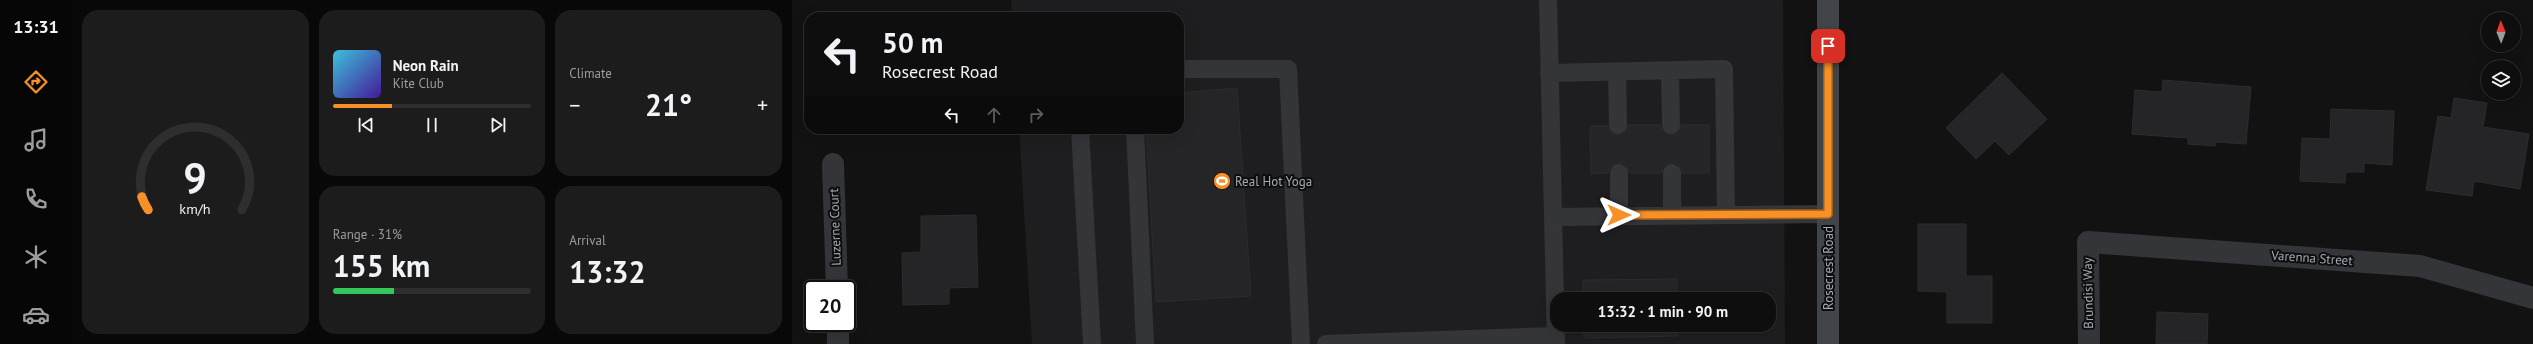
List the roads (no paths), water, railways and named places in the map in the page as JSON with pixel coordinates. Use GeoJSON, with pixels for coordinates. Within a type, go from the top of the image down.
{"type":"FeatureCollection","features":[{"type":"Feature","properties":{"kind":"main road","name":"Rosecrest Road"},"geometry":{"type":"LineString","coordinates":[[1828,0],[1828,344]]}},
{"type":"Feature","properties":{"kind":"street","name":"Luzerne Court"},"geometry":{"type":"LineString","coordinates":[[833,164],[837,280]]}},
{"type":"Feature","properties":{"kind":"street","name":"Varenna Street"},"geometry":{"type":"LineString","coordinates":[[2088,242],[2420,266],[2533,298]]}},
{"type":"Feature","properties":{"kind":"street","name":"Brundisi Way"},"geometry":{"type":"LineString","coordinates":[[2088,242],[2089,344]]}},
{"type":"Feature","properties":{"kind":"street"},"geometry":{"type":"LineString","coordinates":[[838,332],[838,344]]}},
{"type":"Feature","properties":{"kind":"lane"},"geometry":{"type":"LineString","coordinates":[[1326,344],[1556,340],[1548,0]]}},
{"type":"Feature","properties":{"kind":"lane"},"geometry":{"type":"LineString","coordinates":[[1184,69],[1288,69],[1301,344]]}},
{"type":"Feature","properties":{"kind":"lane"},"geometry":{"type":"LineString","coordinates":[[1549,73],[1724,70],[1726,214]]}},
{"type":"Feature","properties":{"kind":"lane"},"geometry":{"type":"LineString","coordinates":[[1670,71],[1671,125]]}},
{"type":"Feature","properties":{"kind":"lane"},"geometry":{"type":"LineString","coordinates":[[1617,72],[1618,125]]}},
{"type":"Feature","properties":{"kind":"lane"},"geometry":{"type":"LineString","coordinates":[[1080,134],[1092,344]]}},
{"type":"Feature","properties":{"kind":"lane"},"geometry":{"type":"LineString","coordinates":[[1135,134],[1145,344]]}},
{"type":"Feature","properties":{"kind":"lane"},"geometry":{"type":"LineString","coordinates":[[1619,173],[1619,215]]}},
{"type":"Feature","properties":{"kind":"lane"},"geometry":{"type":"LineString","coordinates":[[1672,173],[1672,215]]}},
{"type":"Feature","properties":{"kind":"lane"},"geometry":{"type":"LineString","coordinates":[[1553,217],[1619,215],[1828,214]]}},
{"type":"Feature","properties":{"kind":"place","name":"Real Hot Yoga"},"geometry":{"type":"Point","coordinates":[1222,181]}}]}
